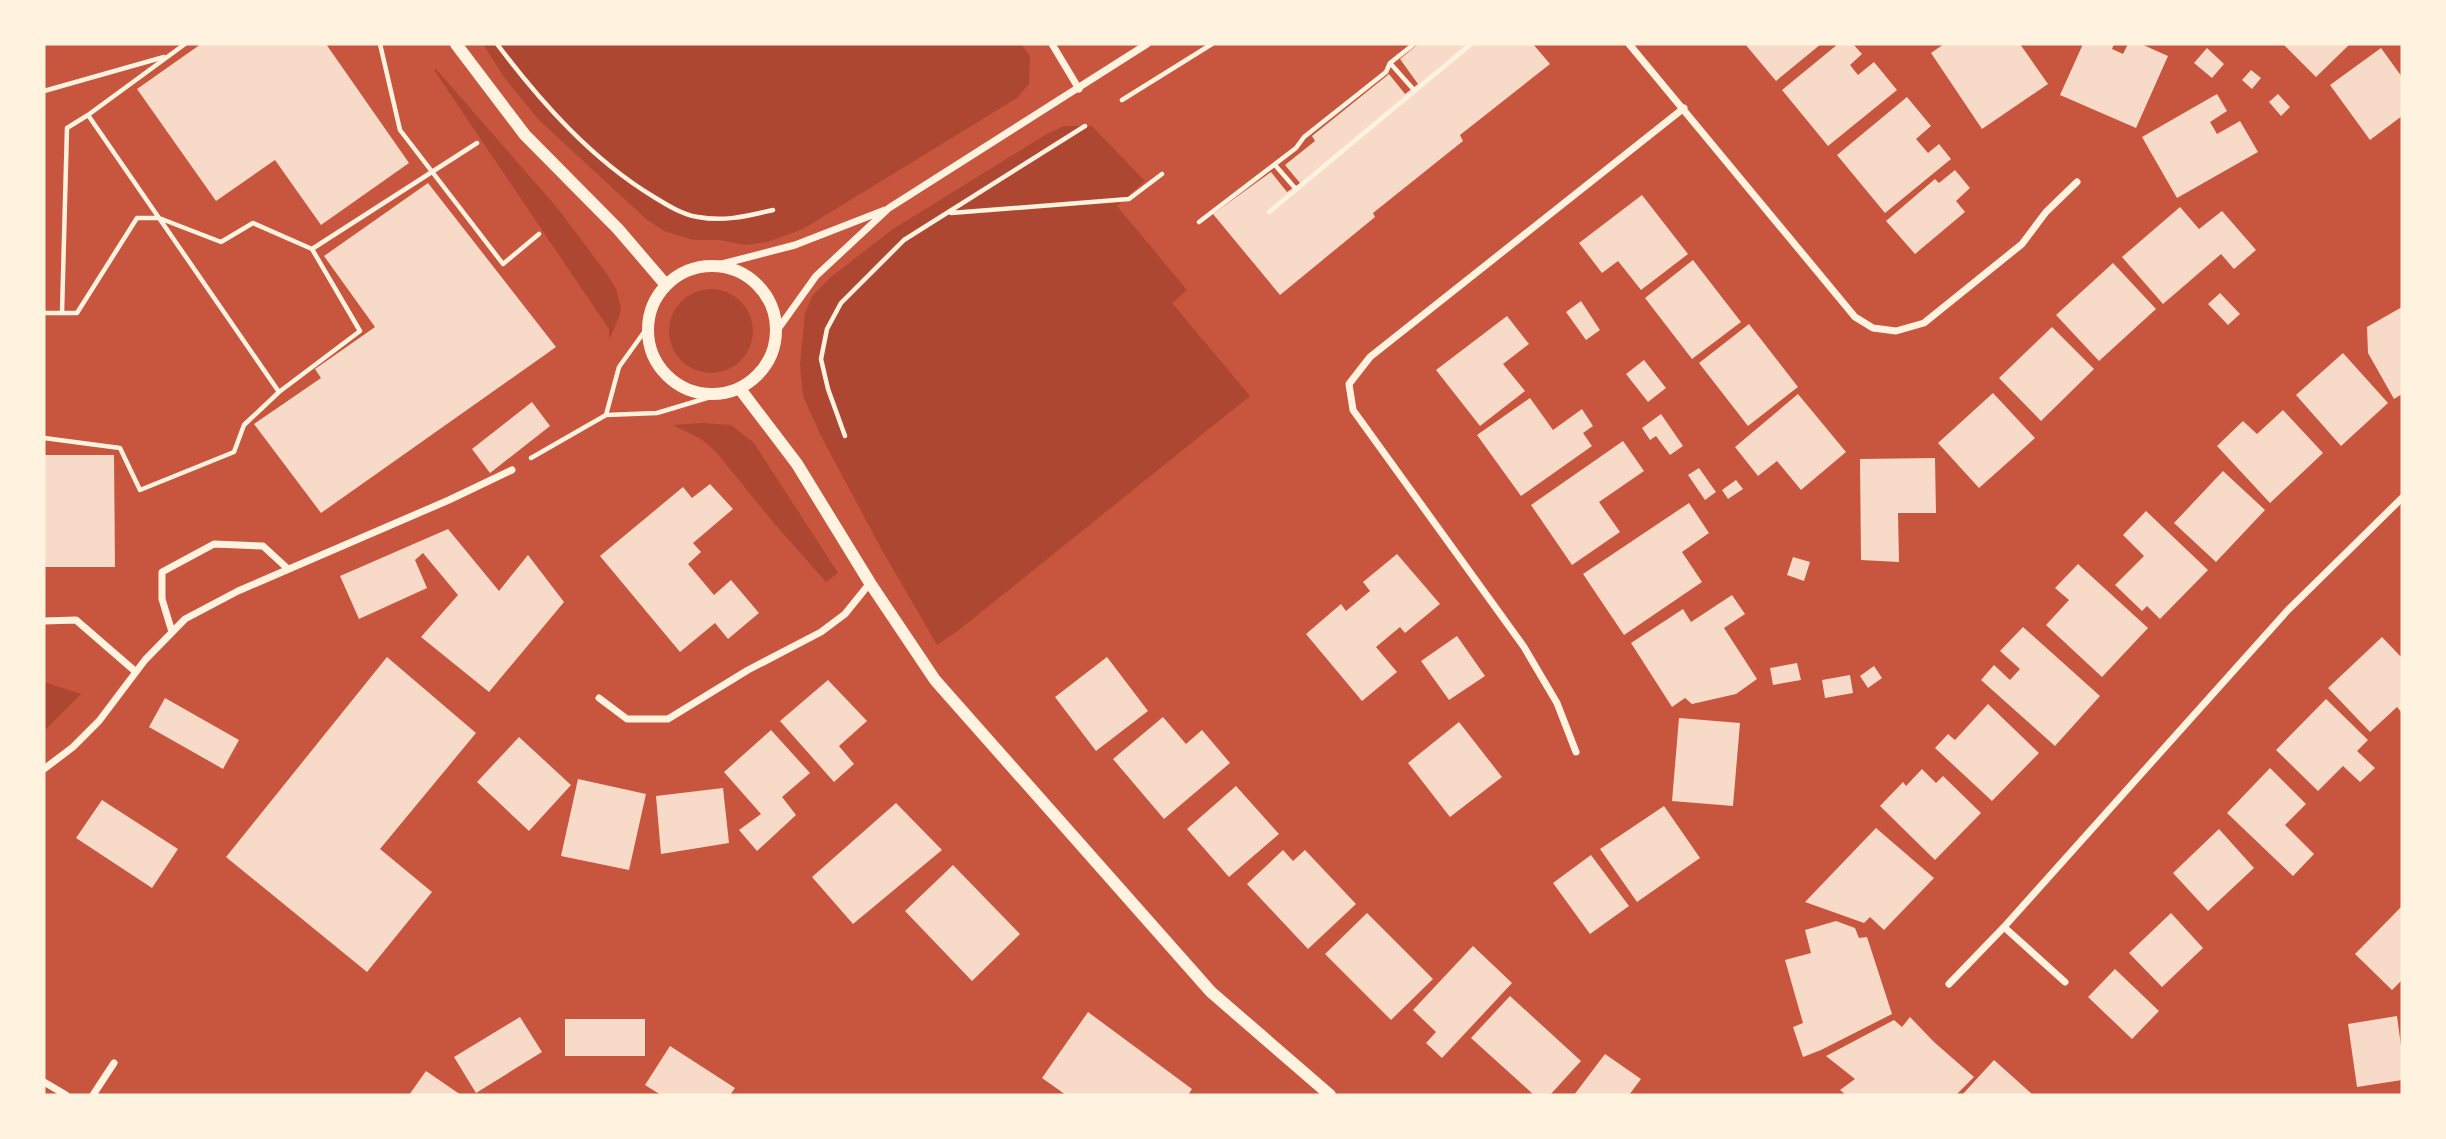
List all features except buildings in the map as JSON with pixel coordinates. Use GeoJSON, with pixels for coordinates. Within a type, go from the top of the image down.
{"type":"FeatureCollection","features":[{"type":"Feature","properties":{"kind":"street"},"geometry":{"type":"LineString","coordinates":[[456,44],[525,135],[618,229],[666,285]]}},
{"type":"Feature","properties":{"kind":"street"},"geometry":{"type":"LineString","coordinates":[[1052,44],[1079,89]]}},
{"type":"Feature","properties":{"kind":"street"},"geometry":{"type":"LineString","coordinates":[[718,265],[746,275],[765,290],[774,307],[778,329],[775,349],[765,369],[740,389],[718,395],[696,393],[675,383],[660,369],[650,349],[647,328],[652,306],[666,285],[684,272],[695,268],[718,265],[795,245],[889,208],[1147,44]]}},
{"type":"Feature","properties":{"kind":"street"},"geometry":{"type":"LineString","coordinates":[[1629,44],[1855,317],[1873,328],[1896,331],[1924,323],[2022,244],[2046,212],[2077,182]]}},
{"type":"Feature","properties":{"kind":"street"},"geometry":{"type":"LineString","coordinates":[[1576,752],[1557,703],[1524,647],[1353,410],[1349,384],[1370,356],[1684,108]]}},
{"type":"Feature","properties":{"kind":"street"},"geometry":{"type":"LineString","coordinates":[[778,329],[816,276],[889,208]]}},
{"type":"Feature","properties":{"kind":"street"},"geometry":{"type":"LineString","coordinates":[[740,389],[797,464],[870,583],[935,680],[1210,992],[1330,1095]]}},
{"type":"Feature","properties":{"kind":"street"},"geometry":{"type":"LineString","coordinates":[[44,769],[73,747],[99,721],[136,672],[185,619],[238,591],[512,470]]}},
{"type":"Feature","properties":{"kind":"street"},"geometry":{"type":"LineString","coordinates":[[1949,984],[2004,927],[2287,611],[2402,498]]}},
{"type":"Feature","properties":{"kind":"street"},"geometry":{"type":"LineString","coordinates":[[172,632],[162,599],[162,572],[214,544],[263,546],[288,569]]}},
{"type":"Feature","properties":{"kind":"street"},"geometry":{"type":"LineString","coordinates":[[599,698],[627,719],[668,719],[748,670],[821,632],[845,614],[870,583]]}},
{"type":"Feature","properties":{"kind":"street"},"geometry":{"type":"LineString","coordinates":[[44,621],[76,620],[136,672]]}},
{"type":"Feature","properties":{"kind":"street"},"geometry":{"type":"LineString","coordinates":[[2004,927],[2065,982]]}},
{"type":"Feature","properties":{"kind":"street"},"geometry":{"type":"LineString","coordinates":[[93,1095],[114,1063]]}},
{"type":"Feature","properties":{"kind":"street"},"geometry":{"type":"LineString","coordinates":[[44,1082],[66,1095]]}},
{"type":"Feature","properties":{"kind":"path"},"geometry":{"type":"LineString","coordinates":[[62,313],[67,128],[185,44]]}},
{"type":"Feature","properties":{"kind":"path"},"geometry":{"type":"LineString","coordinates":[[380,44],[400,130],[503,264],[539,234]]}},
{"type":"Feature","properties":{"kind":"path"},"geometry":{"type":"LineString","coordinates":[[497,44],[529,86],[571,130],[624,178],[667,204],[695,217],[728,220],[772,210]]}},
{"type":"Feature","properties":{"kind":"path"},"geometry":{"type":"LineString","coordinates":[[1122,100],[1212,44]]}},
{"type":"Feature","properties":{"kind":"path"},"geometry":{"type":"LineString","coordinates":[[1199,222],[1296,148],[1304,137],[1386,72],[1390,63],[1414,44]]}},
{"type":"Feature","properties":{"kind":"path"},"geometry":{"type":"LineString","coordinates":[[1269,212],[1471,44]]}},
{"type":"Feature","properties":{"kind":"path"},"geometry":{"type":"LineString","coordinates":[[44,91],[168,56]]}},
{"type":"Feature","properties":{"kind":"path"},"geometry":{"type":"LineString","coordinates":[[1390,63],[1414,90]]}},
{"type":"Feature","properties":{"kind":"path"},"geometry":{"type":"LineString","coordinates":[[88,115],[279,392]]}},
{"type":"Feature","properties":{"kind":"path"},"geometry":{"type":"LineString","coordinates":[[845,436],[828,389],[821,359],[827,329],[841,303],[904,240],[1085,127]]}},
{"type":"Feature","properties":{"kind":"path"},"geometry":{"type":"LineString","coordinates":[[312,249],[477,143]]}},
{"type":"Feature","properties":{"kind":"path"},"geometry":{"type":"LineString","coordinates":[[1275,165],[1295,188]]}},
{"type":"Feature","properties":{"kind":"path"},"geometry":{"type":"LineString","coordinates":[[947,213],[1129,199],[1162,174]]}},
{"type":"Feature","properties":{"kind":"path"},"geometry":{"type":"LineString","coordinates":[[44,313],[76,313],[136,218],[159,218],[222,242],[253,223],[312,249],[360,331],[279,392],[244,425],[234,452],[141,489],[120,448],[44,438]]}},
{"type":"Feature","properties":{"kind":"path"},"geometry":{"type":"LineString","coordinates":[[606,415],[619,367],[647,328]]}},
{"type":"Feature","properties":{"kind":"path"},"geometry":{"type":"LineString","coordinates":[[547,449],[606,415],[657,413],[718,395]]}},
{"type":"Feature","properties":{"kind":"shaded area"},"geometry":{"type":"Polygon","coordinates":[[[483,44],[1021,44],[1030,56],[1029,84],[1017,98],[803,229],[767,242],[745,245],[720,240],[693,240],[664,231],[646,219],[539,120],[504,77],[483,44]]]}},
{"type":"Feature","properties":{"kind":"shaded area"},"geometry":{"type":"Polygon","coordinates":[[[436,69],[559,210],[607,274],[616,289],[621,308],[609,340],[609,329],[434,70],[436,69]]]}},
{"type":"Feature","properties":{"kind":"shaded area"},"geometry":{"type":"Polygon","coordinates":[[[1064,126],[1092,126],[1145,181],[1117,206],[1187,290],[1172,303],[1250,396],[937,645],[882,550],[822,438],[803,396],[800,365],[805,313],[813,295],[831,277],[893,229],[1064,126]]]}},
{"type":"Feature","properties":{"kind":"shaded area"},"geometry":{"type":"Polygon","coordinates":[[[711,289],[727,292],[741,301],[750,315],[753,331],[750,347],[741,361],[727,370],[711,373],[695,370],[681,361],[672,347],[669,331],[672,315],[681,301],[695,292],[711,289]]]}},
{"type":"Feature","properties":{"kind":"shaded area"},"geometry":{"type":"Polygon","coordinates":[[[673,425],[731,425],[754,443],[838,573],[826,582],[716,452],[701,439],[673,425]]]}},
{"type":"Feature","properties":{"kind":"shaded area"},"geometry":{"type":"Polygon","coordinates":[[[44,682],[81,694],[44,731],[44,682]]]}}]}
